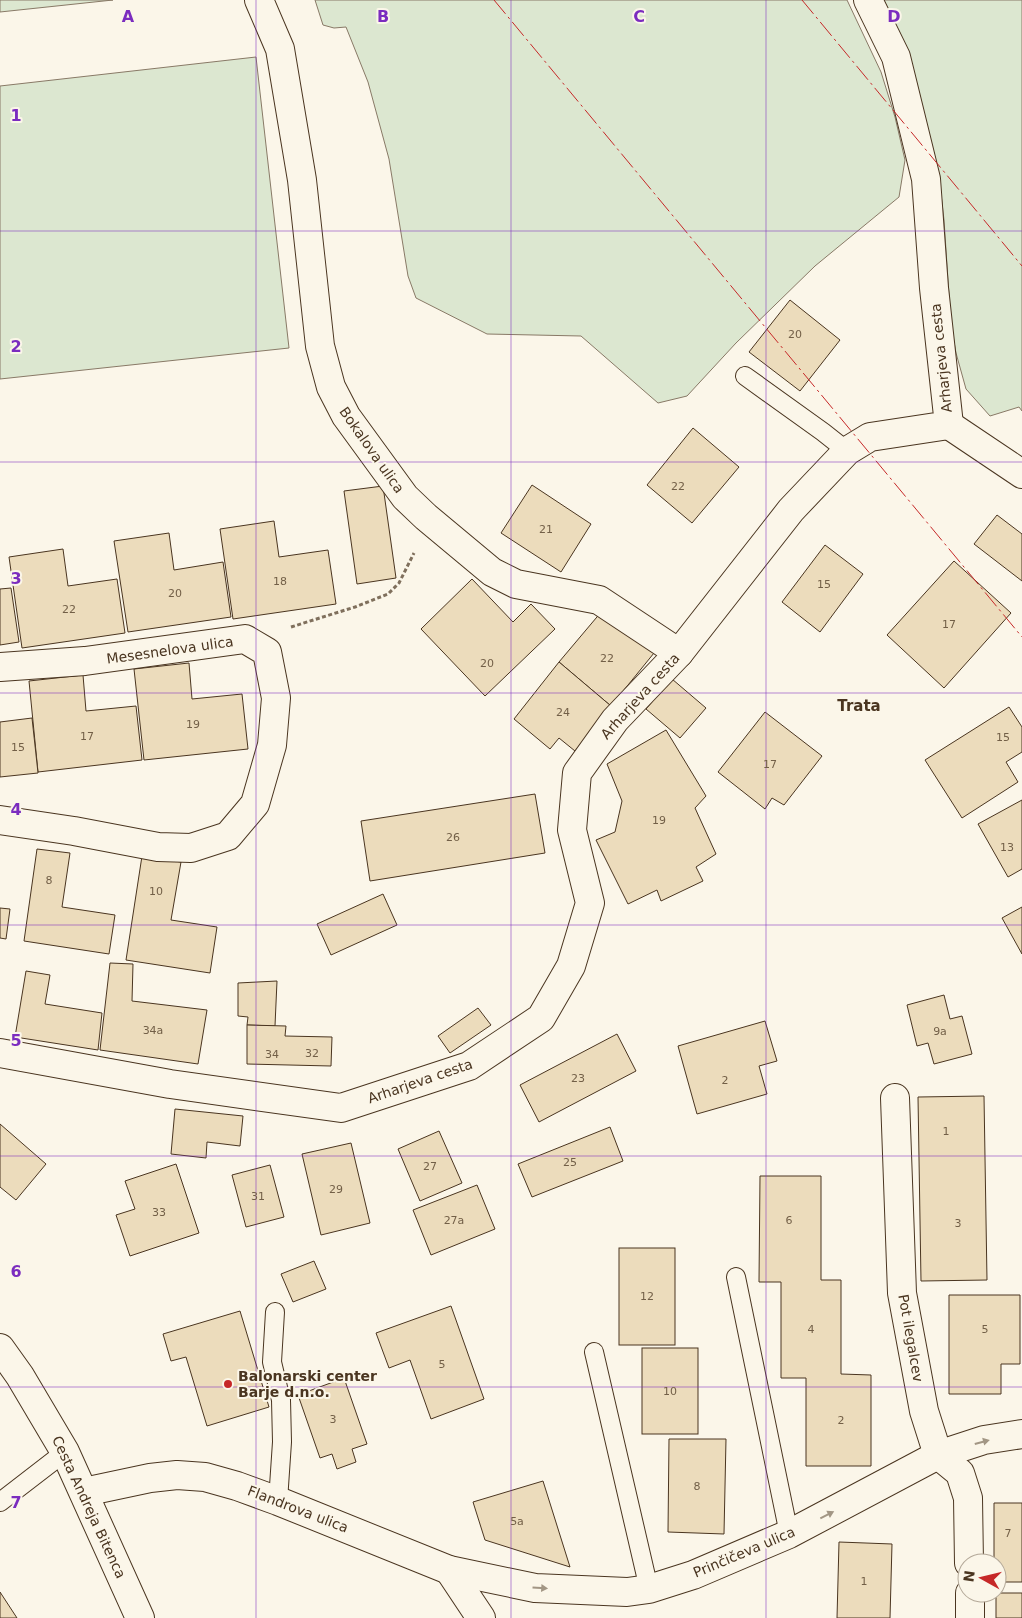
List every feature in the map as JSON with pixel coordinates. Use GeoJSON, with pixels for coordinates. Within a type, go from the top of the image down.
{"type":"FeatureCollection","features":[{"type":"Feature","properties":{"kind":"street","name":"Bokalova ulica"},"geometry":{"type":"LineString","coordinates":[[259,0],[280,48],[302,180],[320,346],[331,386],[346,416],[405,497],[492,572],[516,584],[599,600],[679,653]]}},
{"type":"Feature","properties":{"kind":"street","name":"Arharjeva cesta"},"geometry":{"type":"LineString","coordinates":[[0,1053],[170,1084],[341,1108],[470,1066],[540,1018],[571,966],[590,902],[572,830],[577,773],[615,720],[679,653],[791,510],[847,452],[870,437],[949,425],[934,288],[926,179],[896,57],[868,0]]}},
{"type":"Feature","properties":{"kind":"street"},"geometry":{"type":"LineString","coordinates":[[949,425],[1022,474]]}},
{"type":"Feature","properties":{"kind":"street","name":"Mesesnelova ulica"},"geometry":{"type":"LineString","coordinates":[[0,667],[85,661],[245,639],[267,652],[276,698],[272,745],[255,804],[228,836],[191,848],[158,846],[0,820]]}},
{"type":"Feature","properties":{"kind":"street","name":"Pot ilegalcev"},"geometry":{"type":"LineString","coordinates":[[895,1098],[902,1293],[924,1411],[938,1455]]}},
{"type":"Feature","properties":{"kind":"street","name":"Cesta Andreja Bitenca"},"geometry":{"type":"LineString","coordinates":[[0,1348],[20,1376],[66,1452],[140,1618]]}},
{"type":"Feature","properties":{"kind":"street","name":"Prinčičeva ulica"},"geometry":{"type":"LineString","coordinates":[[449,1570],[535,1588],[627,1592],[649,1589],[693,1575],[789,1534],[938,1455],[984,1440],[1022,1434]]}},
{"type":"Feature","properties":{"kind":"street"},"geometry":{"type":"LineString","coordinates":[[938,1455],[960,1473],[968,1498],[969,1553]]}},
{"type":"Feature","properties":{"kind":"street","name":"Flandrova ulica"},"geometry":{"type":"LineString","coordinates":[[84,1492],[150,1478],[177,1475],[205,1477],[278,1501],[449,1570]]}},
{"type":"Feature","properties":{"kind":"street"},"geometry":{"type":"LineString","coordinates":[[449,1570],[481,1618]]}},
{"type":"Feature","properties":{"kind":"street"},"geometry":{"type":"LineString","coordinates":[[970,1603],[970,1618]]}},
{"type":"Feature","properties":{"kind":"lane"},"geometry":{"type":"LineString","coordinates":[[745,376],[823,432],[847,452]]}},
{"type":"Feature","properties":{"kind":"lane"},"geometry":{"type":"LineString","coordinates":[[736,1277],[789,1534]]}},
{"type":"Feature","properties":{"kind":"lane"},"geometry":{"type":"LineString","coordinates":[[275,1312],[272,1362],[280,1400],[282,1442],[278,1501]]}},
{"type":"Feature","properties":{"kind":"lane"},"geometry":{"type":"LineString","coordinates":[[594,1352],[649,1589]]}},
{"type":"Feature","properties":{"kind":"lane"},"geometry":{"type":"LineString","coordinates":[[0,1502],[66,1452]]}},
{"type":"Feature","properties":{"kind":"path"},"geometry":{"type":"LineString","coordinates":[[245,639],[282,630],[355,607],[388,594],[399,583],[418,547],[426,517]]}},
{"type":"Feature","properties":{"kind":"green space"},"geometry":{"type":"Polygon","coordinates":[[[0,0],[113,0],[0,12],[0,0]]]}},
{"type":"Feature","properties":{"kind":"green space"},"geometry":{"type":"Polygon","coordinates":[[[315,0],[847,0],[881,72],[895,117],[905,160],[899,197],[815,266],[736,343],[687,396],[658,403],[581,336],[487,334],[416,298],[408,276],[389,159],[368,82],[346,27],[334,28],[323,25],[315,0]]]}},
{"type":"Feature","properties":{"kind":"green space"},"geometry":{"type":"Polygon","coordinates":[[[880,0],[1022,0],[1022,411],[1019,407],[990,416],[966,389],[956,353],[951,325],[944,220],[939,177],[880,0]]]}},
{"type":"Feature","properties":{"kind":"green space"},"geometry":{"type":"Polygon","coordinates":[[[256,57],[289,348],[0,379],[0,86],[256,57]]]}},
{"type":"Feature","properties":{"kind":"building"},"geometry":{"type":"Polygon","coordinates":[[[790,300],[840,340],[800,391],[749,352],[790,300]]]}},
{"type":"Feature","properties":{"kind":"building"},"geometry":{"type":"Polygon","coordinates":[[[693,428],[739,467],[692,523],[647,485],[693,428]]]}},
{"type":"Feature","properties":{"kind":"building"},"geometry":{"type":"Polygon","coordinates":[[[532,485],[591,524],[561,572],[501,533],[532,485]]]}},
{"type":"Feature","properties":{"kind":"building"},"geometry":{"type":"Polygon","coordinates":[[[383,486],[396,578],[357,584],[344,491],[383,486]]]}},
{"type":"Feature","properties":{"kind":"building"},"geometry":{"type":"Polygon","coordinates":[[[997,515],[1022,534],[1022,581],[974,544],[997,515]]]}},
{"type":"Feature","properties":{"kind":"building"},"geometry":{"type":"Polygon","coordinates":[[[274,521],[279,557],[328,550],[336,604],[233,619],[220,529],[274,521]]]}},
{"type":"Feature","properties":{"kind":"building"},"geometry":{"type":"Polygon","coordinates":[[[169,533],[174,570],[223,562],[231,617],[128,632],[114,541],[169,533]]]}},
{"type":"Feature","properties":{"kind":"building"},"geometry":{"type":"Polygon","coordinates":[[[825,545],[863,574],[820,632],[782,602],[825,545]]]}},
{"type":"Feature","properties":{"kind":"building"},"geometry":{"type":"Polygon","coordinates":[[[63,549],[68,586],[117,579],[125,633],[22,648],[9,557],[63,549]]]}},
{"type":"Feature","properties":{"kind":"building"},"geometry":{"type":"Polygon","coordinates":[[[954,561],[1011,613],[944,688],[887,635],[954,561]]]}},
{"type":"Feature","properties":{"kind":"building"},"geometry":{"type":"Polygon","coordinates":[[[472,579],[513,622],[531,604],[555,629],[485,696],[421,629],[472,579]]]}},
{"type":"Feature","properties":{"kind":"building"},"geometry":{"type":"Polygon","coordinates":[[[11,588],[19,642],[0,645],[0,589],[11,588]]]}},
{"type":"Feature","properties":{"kind":"building"},"geometry":{"type":"Polygon","coordinates":[[[602,611],[654,653],[611,706],[559,662],[602,611]]]}},
{"type":"Feature","properties":{"kind":"building"},"geometry":{"type":"Polygon","coordinates":[[[559,662],[611,706],[575,751],[559,738],[550,749],[514,719],[559,662]]]}},
{"type":"Feature","properties":{"kind":"building"},"geometry":{"type":"Polygon","coordinates":[[[189,663],[192,699],[242,694],[248,749],[144,760],[134,669],[189,663]]]}},
{"type":"Feature","properties":{"kind":"building"},"geometry":{"type":"Polygon","coordinates":[[[83,675],[86,711],[136,706],[142,760],[38,772],[29,681],[83,675]]]}},
{"type":"Feature","properties":{"kind":"building"},"geometry":{"type":"Polygon","coordinates":[[[672,679],[706,708],[680,738],[646,709],[672,679]]]}},
{"type":"Feature","properties":{"kind":"building"},"geometry":{"type":"Polygon","coordinates":[[[1009,707],[1022,727],[1022,752],[1006,762],[1018,782],[962,818],[925,760],[1009,707]]]}},
{"type":"Feature","properties":{"kind":"building"},"geometry":{"type":"Polygon","coordinates":[[[765,712],[822,756],[784,805],[772,798],[765,809],[718,772],[765,712]]]}},
{"type":"Feature","properties":{"kind":"building"},"geometry":{"type":"Polygon","coordinates":[[[32,718],[38,773],[0,777],[0,722],[32,718]]]}},
{"type":"Feature","properties":{"kind":"building"},"geometry":{"type":"Polygon","coordinates":[[[666,730],[706,796],[695,808],[716,854],[696,867],[703,881],[661,901],[657,890],[628,904],[596,840],[615,832],[622,801],[607,764],[666,730]]]}},
{"type":"Feature","properties":{"kind":"building"},"geometry":{"type":"Polygon","coordinates":[[[535,794],[545,853],[370,881],[361,821],[535,794]]]}},
{"type":"Feature","properties":{"kind":"building"},"geometry":{"type":"Polygon","coordinates":[[[1022,800],[1022,869],[1008,877],[978,824],[1022,800]]]}},
{"type":"Feature","properties":{"kind":"building"},"geometry":{"type":"Polygon","coordinates":[[[37,849],[70,853],[62,907],[115,915],[109,954],[24,941],[37,849]]]}},
{"type":"Feature","properties":{"kind":"building"},"geometry":{"type":"Polygon","coordinates":[[[142,856],[181,862],[171,920],[217,927],[210,973],[126,960],[142,856]]]}},
{"type":"Feature","properties":{"kind":"building"},"geometry":{"type":"Polygon","coordinates":[[[383,894],[397,925],[331,955],[317,924],[383,894]]]}},
{"type":"Feature","properties":{"kind":"building"},"geometry":{"type":"Polygon","coordinates":[[[1022,907],[1022,954],[1002,918],[1022,907]]]}},
{"type":"Feature","properties":{"kind":"building"},"geometry":{"type":"Polygon","coordinates":[[[0,908],[10,909],[6,939],[0,938],[0,908]]]}},
{"type":"Feature","properties":{"kind":"building"},"geometry":{"type":"Polygon","coordinates":[[[110,963],[133,964],[132,1001],[207,1010],[198,1064],[100,1050],[110,963]]]}},
{"type":"Feature","properties":{"kind":"building"},"geometry":{"type":"Polygon","coordinates":[[[26,971],[50,975],[45,1004],[102,1013],[98,1050],[15,1037],[26,971]]]}},
{"type":"Feature","properties":{"kind":"building"},"geometry":{"type":"Polygon","coordinates":[[[277,981],[275,1026],[247,1025],[248,1017],[238,1016],[238,983],[277,981]]]}},
{"type":"Feature","properties":{"kind":"building"},"geometry":{"type":"Polygon","coordinates":[[[944,995],[950,1019],[962,1016],[972,1054],[934,1064],[928,1043],[917,1046],[907,1005],[944,995]]]}},
{"type":"Feature","properties":{"kind":"building"},"geometry":{"type":"Polygon","coordinates":[[[478,1008],[491,1025],[450,1053],[438,1036],[478,1008]]]}},
{"type":"Feature","properties":{"kind":"building"},"geometry":{"type":"Polygon","coordinates":[[[765,1021],[777,1061],[759,1066],[767,1094],[697,1114],[678,1046],[765,1021]]]}},
{"type":"Feature","properties":{"kind":"building"},"geometry":{"type":"Polygon","coordinates":[[[247,1025],[286,1026],[285,1036],[332,1037],[331,1066],[247,1064],[247,1025]]]}},
{"type":"Feature","properties":{"kind":"building"},"geometry":{"type":"Polygon","coordinates":[[[617,1034],[636,1071],[539,1122],[520,1085],[617,1034]]]}},
{"type":"Feature","properties":{"kind":"building"},"geometry":{"type":"Polygon","coordinates":[[[984,1096],[987,1280],[921,1281],[918,1097],[984,1096]]]}},
{"type":"Feature","properties":{"kind":"building"},"geometry":{"type":"Polygon","coordinates":[[[175,1109],[243,1116],[240,1146],[207,1142],[206,1158],[171,1154],[175,1109]]]}},
{"type":"Feature","properties":{"kind":"building"},"geometry":{"type":"Polygon","coordinates":[[[0,1124],[46,1164],[16,1200],[0,1187],[0,1124]]]}},
{"type":"Feature","properties":{"kind":"building"},"geometry":{"type":"Polygon","coordinates":[[[610,1127],[623,1161],[532,1197],[518,1164],[610,1127]]]}},
{"type":"Feature","properties":{"kind":"building"},"geometry":{"type":"Polygon","coordinates":[[[439,1131],[462,1183],[420,1201],[398,1149],[439,1131]]]}},
{"type":"Feature","properties":{"kind":"building"},"geometry":{"type":"Polygon","coordinates":[[[351,1143],[370,1223],[321,1235],[302,1154],[351,1143]]]}},
{"type":"Feature","properties":{"kind":"building"},"geometry":{"type":"Polygon","coordinates":[[[176,1164],[199,1233],[130,1256],[116,1215],[135,1209],[125,1181],[176,1164]]]}},
{"type":"Feature","properties":{"kind":"building"},"geometry":{"type":"Polygon","coordinates":[[[270,1165],[284,1217],[246,1227],[232,1175],[270,1165]]]}},
{"type":"Feature","properties":{"kind":"building"},"geometry":{"type":"Polygon","coordinates":[[[760,1176],[821,1176],[821,1280],[841,1280],[841,1374],[871,1375],[871,1466],[806,1466],[806,1378],[781,1378],[781,1282],[759,1282],[760,1176]]]}},
{"type":"Feature","properties":{"kind":"building"},"geometry":{"type":"Polygon","coordinates":[[[477,1185],[495,1229],[431,1255],[413,1210],[477,1185]]]}},
{"type":"Feature","properties":{"kind":"building"},"geometry":{"type":"Polygon","coordinates":[[[619,1248],[675,1248],[675,1345],[619,1345],[619,1248]]]}},
{"type":"Feature","properties":{"kind":"building"},"geometry":{"type":"Polygon","coordinates":[[[314,1261],[326,1289],[293,1302],[281,1274],[314,1261]]]}},
{"type":"Feature","properties":{"kind":"building"},"geometry":{"type":"Polygon","coordinates":[[[949,1295],[1020,1295],[1020,1364],[1001,1364],[1001,1394],[949,1394],[949,1295]]]}},
{"type":"Feature","properties":{"kind":"building"},"geometry":{"type":"Polygon","coordinates":[[[451,1306],[484,1399],[431,1419],[410,1360],[389,1368],[376,1333],[451,1306]]]}},
{"type":"Feature","properties":{"kind":"building","name":"Balonarski center Barje d.n.o."},"geometry":{"type":"Polygon","coordinates":[[[240,1311],[269,1407],[207,1426],[186,1357],[171,1361],[163,1334],[240,1311]]]}},
{"type":"Feature","properties":{"kind":"building"},"geometry":{"type":"Polygon","coordinates":[[[642,1348],[698,1348],[698,1434],[642,1434],[642,1348]]]}},
{"type":"Feature","properties":{"kind":"building"},"geometry":{"type":"Polygon","coordinates":[[[344,1378],[367,1444],[352,1449],[356,1462],[337,1469],[332,1454],[320,1458],[298,1395],[344,1378]]]}},
{"type":"Feature","properties":{"kind":"building"},"geometry":{"type":"Polygon","coordinates":[[[669,1439],[726,1439],[724,1534],[668,1532],[669,1439]]]}},
{"type":"Feature","properties":{"kind":"building"},"geometry":{"type":"Polygon","coordinates":[[[543,1481],[570,1567],[485,1540],[473,1502],[543,1481]]]}},
{"type":"Feature","properties":{"kind":"building"},"geometry":{"type":"Polygon","coordinates":[[[994,1503],[1022,1503],[1022,1582],[1007,1582],[1007,1553],[994,1553],[994,1503]]]}},
{"type":"Feature","properties":{"kind":"building"},"geometry":{"type":"Polygon","coordinates":[[[839,1542],[892,1544],[890,1618],[837,1618],[839,1542]]]}},
{"type":"Feature","properties":{"kind":"building"},"geometry":{"type":"Polygon","coordinates":[[[0,1592],[17,1618],[0,1618],[0,1592]]]}},
{"type":"Feature","properties":{"kind":"building"},"geometry":{"type":"Polygon","coordinates":[[[1007,1593],[1022,1593],[1022,1618],[996,1618],[996,1603],[1007,1603],[1007,1593]]]}},
{"type":"Feature","properties":{"kind":"power"},"geometry":{"type":"LineString","coordinates":[[494,0],[1022,637]]}},
{"type":"Feature","properties":{"kind":"power"},"geometry":{"type":"LineString","coordinates":[[802,0],[1022,266]]}},
{"type":"Feature","properties":{"kind":"place","name":"Balonarski center Barje d.n.o."},"geometry":{"type":"Point","coordinates":[228,1384]}},
{"type":"Feature","properties":{"kind":"district","name":"Trata"},"geometry":{"type":"Point","coordinates":[859,706]}}]}
